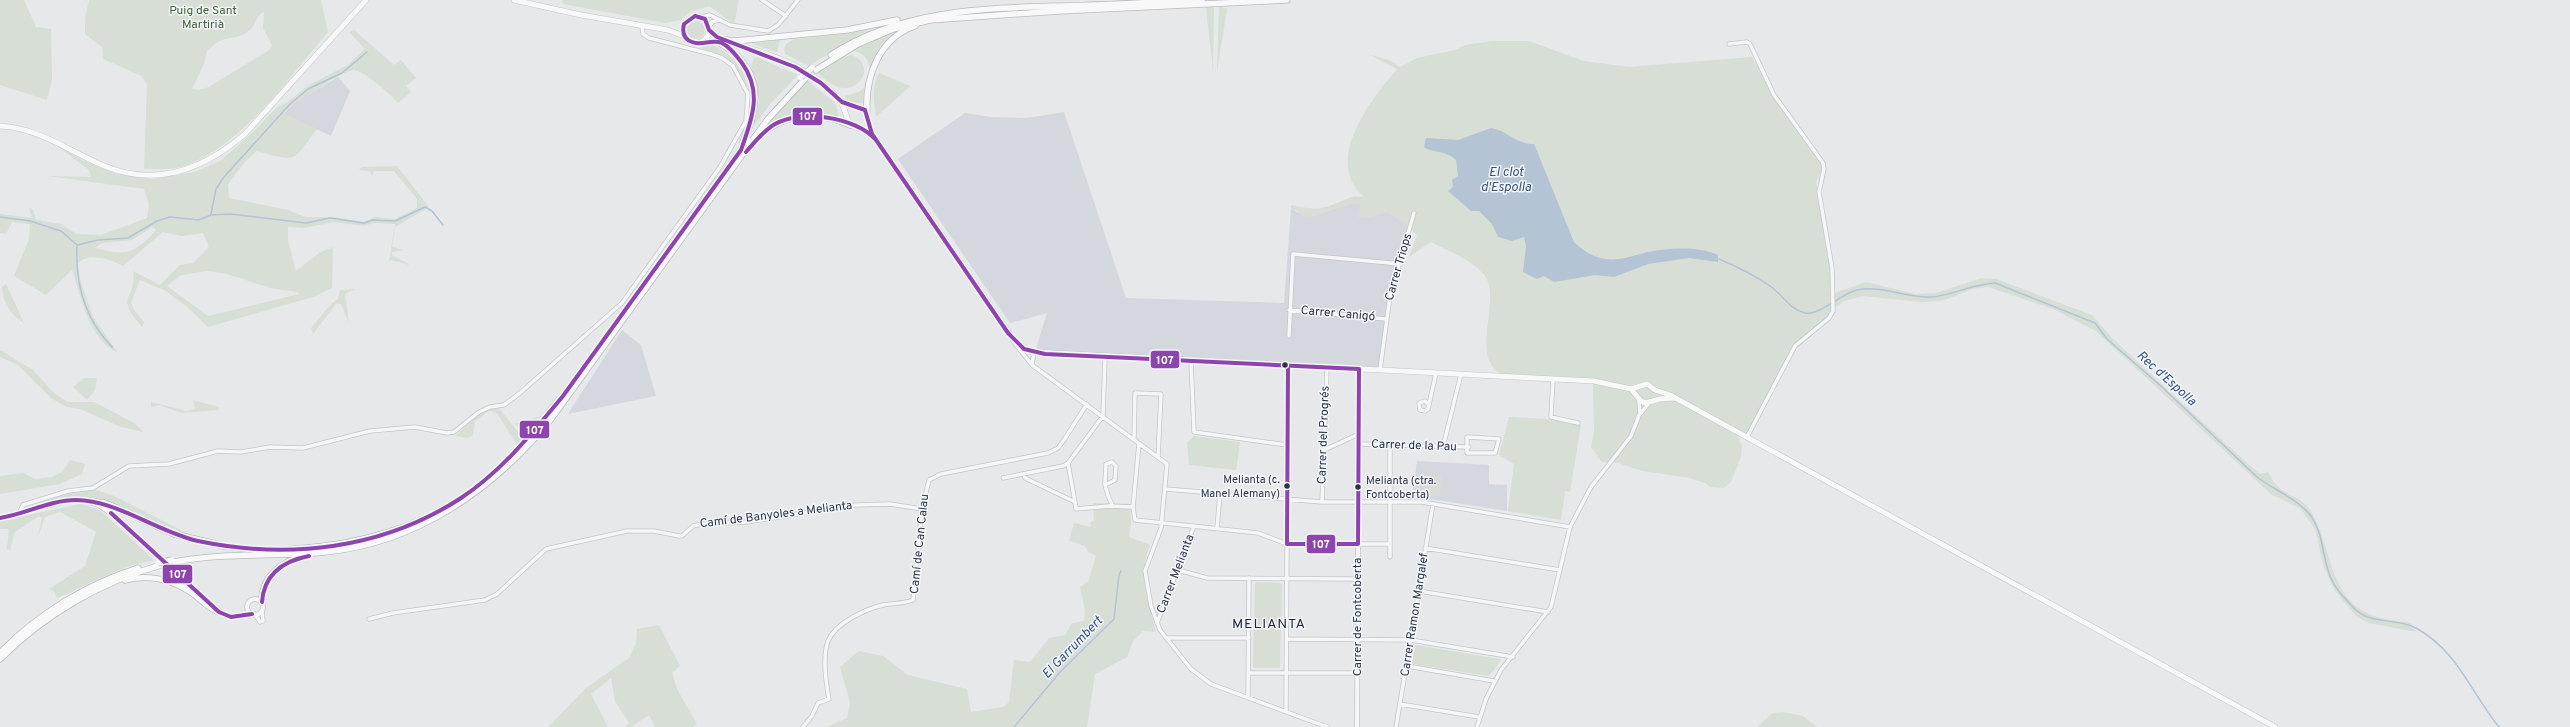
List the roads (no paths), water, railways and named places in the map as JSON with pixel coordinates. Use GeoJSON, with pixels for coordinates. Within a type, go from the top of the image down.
{"type":"FeatureCollection","features":[{"type":"Feature","properties":{"kind":"highway"},"geometry":{"type":"LineString","coordinates":[[719,40],[735,41],[840,31],[943,11],[1202,0]]}},
{"type":"Feature","properties":{"kind":"highway"},"geometry":{"type":"LineString","coordinates":[[814,69],[872,37],[893,29],[930,20],[1059,11],[1287,0]]}},
{"type":"Feature","properties":{"kind":"highway"},"geometry":{"type":"LineString","coordinates":[[0,652],[35,622],[78,594],[125,572],[203,554],[332,546],[367,540],[401,529],[450,505],[499,470],[548,417],[740,150],[778,100],[814,69],[858,39],[885,27],[917,18],[990,10]]}},
{"type":"Feature","properties":{"kind":"highway"},"geometry":{"type":"LineString","coordinates":[[867,112],[868,82],[880,54],[900,34],[930,20]]}},
{"type":"Feature","properties":{"kind":"highway"},"geometry":{"type":"LineString","coordinates":[[719,40],[741,62],[754,88],[755,111],[740,150]]}},
{"type":"Feature","properties":{"kind":"highway"},"geometry":{"type":"LineString","coordinates":[[262,602],[263,592],[278,567],[290,560],[369,544],[416,527],[466,500],[512,462],[551,419],[776,108],[803,78]]}},
{"type":"Feature","properties":{"kind":"highway"},"geometry":{"type":"LineString","coordinates":[[741,156],[766,129],[783,120],[811,116],[850,125]]}},
{"type":"Feature","properties":{"kind":"highway"},"geometry":{"type":"LineString","coordinates":[[89,501],[105,503],[174,534],[224,546],[265,551]]}},
{"type":"Feature","properties":{"kind":"highway"},"geometry":{"type":"LineString","coordinates":[[173,561],[324,552]]}},
{"type":"Feature","properties":{"kind":"highway"},"geometry":{"type":"LineString","coordinates":[[0,660],[42,623],[105,585],[159,564]]}},
{"type":"Feature","properties":{"kind":"highway"},"geometry":{"type":"LineString","coordinates":[[105,585],[136,578],[161,580],[181,586],[219,612]]}},
{"type":"Feature","properties":{"kind":"main road"},"geometry":{"type":"LineString","coordinates":[[0,126],[26,129],[41,134],[116,170],[134,174],[161,175],[187,170],[227,150],[245,134],[366,0]]}},
{"type":"Feature","properties":{"kind":"main road"},"geometry":{"type":"LineString","coordinates":[[514,0],[668,30],[684,36],[694,43],[704,40],[719,40],[764,53],[794,67],[821,83],[842,102],[862,108],[867,112],[867,122],[872,134],[1011,336],[1027,350],[1034,352],[1106,357],[1594,381],[1631,389],[1649,385],[1655,390],[1675,398],[1747,437],[2275,727]]}},
{"type":"Feature","properties":{"kind":"main road"},"geometry":{"type":"LineString","coordinates":[[668,30],[685,23],[692,17],[701,17],[719,40]]}},
{"type":"Feature","properties":{"kind":"main road"},"geometry":{"type":"LineString","coordinates":[[684,36],[683,29],[685,23]]}},
{"type":"Feature","properties":{"kind":"main road"},"geometry":{"type":"LineString","coordinates":[[704,40],[709,28]]}},
{"type":"Feature","properties":{"kind":"main road"},"geometry":{"type":"LineString","coordinates":[[842,102],[850,125],[872,134]]}},
{"type":"Feature","properties":{"kind":"main road"},"geometry":{"type":"LineString","coordinates":[[847,115],[856,107]]}},
{"type":"Feature","properties":{"kind":"main road"},"geometry":{"type":"LineString","coordinates":[[858,128],[867,122]]}},
{"type":"Feature","properties":{"kind":"main road"},"geometry":{"type":"LineString","coordinates":[[1638,398],[1641,386]]}},
{"type":"Feature","properties":{"kind":"main road"},"geometry":{"type":"LineString","coordinates":[[1631,389],[1638,398],[1651,401],[1675,398]]}},
{"type":"Feature","properties":{"kind":"main road"},"geometry":{"type":"LineString","coordinates":[[1651,401],[1655,390]]}},
{"type":"Feature","properties":{"kind":"street"},"geometry":{"type":"LineString","coordinates":[[762,0],[786,16]]}},
{"type":"Feature","properties":{"kind":"street"},"geometry":{"type":"LineString","coordinates":[[701,17],[710,15],[730,25],[764,31],[774,29],[798,0]]}},
{"type":"Feature","properties":{"kind":"street"},"geometry":{"type":"LineString","coordinates":[[709,28],[712,22],[719,20]]}},
{"type":"Feature","properties":{"kind":"street"},"geometry":{"type":"LineString","coordinates":[[19,514],[23,506],[68,491],[93,488],[129,466],[170,464],[218,451],[241,452],[270,447],[303,448],[370,431],[415,427],[447,433],[454,432],[479,412],[490,406],[504,404],[520,394],[622,303],[720,167],[748,115],[748,94],[733,66],[722,58],[711,54],[649,38],[643,34],[642,26]]}},
{"type":"Feature","properties":{"kind":"street"},"geometry":{"type":"LineString","coordinates":[[1729,44],[1747,42],[1750,44],[1774,95],[1823,163],[1824,169],[1819,192],[1830,253],[1834,298],[1834,303],[1829,318],[1804,337],[1792,351],[1747,437]]}},
{"type":"Feature","properties":{"kind":"street","name":"Carrer Triops"},"geometry":{"type":"LineString","coordinates":[[1380,370],[1386,319],[1392,286],[1401,264],[1414,212]]}},
{"type":"Feature","properties":{"kind":"street"},"geometry":{"type":"LineString","coordinates":[[1289,336],[1289,310],[1293,254],[1401,264]]}},
{"type":"Feature","properties":{"kind":"street","name":"Carrer Canigó"},"geometry":{"type":"LineString","coordinates":[[1289,310],[1386,319]]}},
{"type":"Feature","properties":{"kind":"street"},"geometry":{"type":"LineString","coordinates":[[1011,336],[1023,356],[1032,365],[1167,464],[1162,522],[1145,571],[1157,623],[1180,657],[1201,677],[1211,684],[1327,727]]}},
{"type":"Feature","properties":{"kind":"street"},"geometry":{"type":"LineString","coordinates":[[1023,356],[1027,350]]}},
{"type":"Feature","properties":{"kind":"street"},"geometry":{"type":"LineString","coordinates":[[1032,365],[1034,352]]}},
{"type":"Feature","properties":{"kind":"street"},"geometry":{"type":"LineString","coordinates":[[1003,478],[1063,466],[1068,463],[1103,416],[1106,357]]}},
{"type":"Feature","properties":{"kind":"street"},"geometry":{"type":"LineString","coordinates":[[1191,361],[1194,432],[1287,445]]}},
{"type":"Feature","properties":{"kind":"street"},"geometry":{"type":"LineString","coordinates":[[1286,711],[1286,499],[1288,366]]}},
{"type":"Feature","properties":{"kind":"street","name":"Carrer del Progrés"},"geometry":{"type":"LineString","coordinates":[[1322,502],[1322,451],[1327,368]]}},
{"type":"Feature","properties":{"kind":"street","name":"Carrer de Fontcoberta"},"geometry":{"type":"LineString","coordinates":[[1357,727],[1359,369]]}},
{"type":"Feature","properties":{"kind":"street"},"geometry":{"type":"LineString","coordinates":[[1428,404],[1436,373]]}},
{"type":"Feature","properties":{"kind":"street"},"geometry":{"type":"LineString","coordinates":[[1443,447],[1461,374]]}},
{"type":"Feature","properties":{"kind":"street"},"geometry":{"type":"LineString","coordinates":[[1553,379],[1551,417],[1578,423]]}},
{"type":"Feature","properties":{"kind":"street"},"geometry":{"type":"LineString","coordinates":[[1134,439],[1135,393],[1161,394],[1158,457]]}},
{"type":"Feature","properties":{"kind":"street"},"geometry":{"type":"LineString","coordinates":[[1638,398],[1640,414]]}},
{"type":"Feature","properties":{"kind":"street"},"geometry":{"type":"LineString","coordinates":[[1476,727],[1494,681],[1548,612],[1554,599],[1570,527],[1591,487],[1626,444],[1640,414],[1651,401]]}},
{"type":"Feature","properties":{"kind":"street","name":"Camí de Can Calau"},"geometry":{"type":"LineString","coordinates":[[803,727],[812,716],[818,703],[829,699],[826,676],[828,640],[849,620],[882,605],[906,603],[913,600],[922,509],[929,480],[941,474],[1048,452],[1058,448],[1087,404]]}},
{"type":"Feature","properties":{"kind":"street","name":"Carrer de la Pau"},"geometry":{"type":"LineString","coordinates":[[1322,451],[1359,434]]}},
{"type":"Feature","properties":{"kind":"street"},"geometry":{"type":"LineString","coordinates":[[1467,437],[1499,439],[1495,453],[1467,453],[1467,437]]}},
{"type":"Feature","properties":{"kind":"street"},"geometry":{"type":"LineString","coordinates":[[1138,444],[1133,508],[1133,517],[1138,520],[1258,532],[1287,544],[1390,544]]}},
{"type":"Feature","properties":{"kind":"street","name":"Carrer de la Pau"},"geometry":{"type":"LineString","coordinates":[[1359,444],[1469,447]]}},
{"type":"Feature","properties":{"kind":"street"},"geometry":{"type":"LineString","coordinates":[[1390,445],[1390,557]]}},
{"type":"Feature","properties":{"kind":"street"},"geometry":{"type":"LineString","coordinates":[[1105,486],[1115,480],[1116,466],[1112,462],[1106,464],[1105,486],[1113,506]]}},
{"type":"Feature","properties":{"kind":"street"},"geometry":{"type":"LineString","coordinates":[[1068,463],[1076,509],[1113,506],[1133,508]]}},
{"type":"Feature","properties":{"kind":"street"},"geometry":{"type":"LineString","coordinates":[[1024,474],[1026,478],[1075,502]]}},
{"type":"Feature","properties":{"kind":"street"},"geometry":{"type":"LineString","coordinates":[[1165,489],[1322,502],[1410,501],[1570,527]]}},
{"type":"Feature","properties":{"kind":"street"},"geometry":{"type":"LineString","coordinates":[[1217,528],[1220,494]]}},
{"type":"Feature","properties":{"kind":"street"},"geometry":{"type":"LineString","coordinates":[[0,518],[61,502],[89,501],[101,506],[115,516],[219,612],[231,617],[253,614],[262,610]]}},
{"type":"Feature","properties":{"kind":"street","name":"Camí de Banyoles a Melianta"},"geometry":{"type":"LineString","coordinates":[[369,620],[393,613],[485,600],[497,594],[546,550],[627,532],[654,532],[682,536],[694,526],[702,524],[747,522],[856,506],[890,504],[922,509]]}},
{"type":"Feature","properties":{"kind":"street","name":"Carrer Ramon Margalef"},"geometry":{"type":"LineString","coordinates":[[1396,727],[1433,504]]}},
{"type":"Feature","properties":{"kind":"street","name":"Carrer Melianta"},"geometry":{"type":"LineString","coordinates":[[1157,623],[1194,526]]}},
{"type":"Feature","properties":{"kind":"street"},"geometry":{"type":"LineString","coordinates":[[1426,548],[1560,570]]}},
{"type":"Feature","properties":{"kind":"street"},"geometry":{"type":"LineString","coordinates":[[1178,570],[1200,578],[1358,579]]}},
{"type":"Feature","properties":{"kind":"street"},"geometry":{"type":"LineString","coordinates":[[1248,698],[1249,578]]}},
{"type":"Feature","properties":{"kind":"street"},"geometry":{"type":"LineString","coordinates":[[1419,591],[1548,612]]}},
{"type":"Feature","properties":{"kind":"street"},"geometry":{"type":"LineString","coordinates":[[241,615],[247,607],[253,599],[262,602],[262,622],[247,607]]}},
{"type":"Feature","properties":{"kind":"street"},"geometry":{"type":"LineString","coordinates":[[1166,638],[1249,638]]}},
{"type":"Feature","properties":{"kind":"street"},"geometry":{"type":"LineString","coordinates":[[1287,639],[1410,640],[1512,657]]}},
{"type":"Feature","properties":{"kind":"street"},"geometry":{"type":"LineString","coordinates":[[1407,666],[1494,681]]}},
{"type":"Feature","properties":{"kind":"street"},"geometry":{"type":"LineString","coordinates":[[1249,673],[1357,673]]}},
{"type":"Feature","properties":{"kind":"street"},"geometry":{"type":"LineString","coordinates":[[1400,704],[1479,717]]}},
{"type":"Feature","properties":{"kind":"street","name":"Carrer de Fontcoberta"},"geometry":{"type":"LineString","coordinates":[[1358,721],[1360,727]]}},
{"type":"Feature","properties":{"kind":"water","name":"El clot d'Espolla"},"geometry":{"type":"Polygon","coordinates":[[[1491,128],[1521,142],[1534,144],[1574,242],[1588,253],[1597,257],[1611,259],[1656,251],[1692,249],[1718,255],[1718,262],[1689,258],[1648,264],[1614,277],[1595,275],[1554,282],[1544,276],[1537,279],[1523,272],[1526,246],[1524,237],[1512,241],[1498,237],[1492,224],[1479,211],[1471,211],[1448,191],[1453,187],[1452,180],[1458,176],[1456,160],[1447,154],[1424,147],[1426,138],[1458,140],[1491,128]]]}},
{"type":"Feature","properties":{"kind":"waterway"},"geometry":{"type":"LineString","coordinates":[[211,214],[216,189],[224,177],[290,104],[308,89],[342,73],[367,52]]}},
{"type":"Feature","properties":{"kind":"waterway"},"geometry":{"type":"LineString","coordinates":[[77,245],[98,240],[128,238],[157,221],[170,217],[198,220],[211,215],[230,214],[306,223],[330,218],[364,223],[373,220],[395,221],[425,207],[432,211],[443,225]]}},
{"type":"Feature","properties":{"kind":"waterway"},"geometry":{"type":"LineString","coordinates":[[0,217],[30,221],[61,231],[77,245]]}},
{"type":"Feature","properties":{"kind":"waterway"},"geometry":{"type":"LineString","coordinates":[[77,245],[78,273],[84,300],[95,325],[112,347]]}},
{"type":"Feature","properties":{"kind":"waterway","name":"Rec d'Espolla"},"geometry":{"type":"LineString","coordinates":[[1719,259],[1764,282],[1795,308],[1805,313],[1811,313],[1824,308],[1845,295],[1857,290],[1875,289],[1912,296],[1930,297],[1945,295],[1977,286],[1995,283],[2095,323],[2107,339],[2162,387],[2257,477],[2306,510],[2318,529],[2331,578],[2340,593],[2348,602],[2362,615],[2377,620],[2409,625],[2431,638],[2454,661],[2499,727]]}},
{"type":"Feature","properties":{"kind":"waterway","name":"El Garrumbert"},"geometry":{"type":"LineString","coordinates":[[1014,727],[1060,672],[1114,619],[1119,575],[1121,571]]}},
{"type":"Feature","properties":{"kind":"place","name":"Melianta (c. Manel Alemany)"},"geometry":{"type":"Point","coordinates":[1287,486]}},
{"type":"Feature","properties":{"kind":"place","name":"Melianta (ctra. Fontcoberta)"},"geometry":{"type":"Point","coordinates":[1358,487]}},
{"type":"Feature","properties":{"kind":"district","name":"MELIANTA"},"geometry":{"type":"Point","coordinates":[1269,624]}},
{"type":"Feature","properties":{"kind":"park label","name":"Puig de Sant Martirià"},"geometry":{"type":"Point","coordinates":[203,18]}}]}
